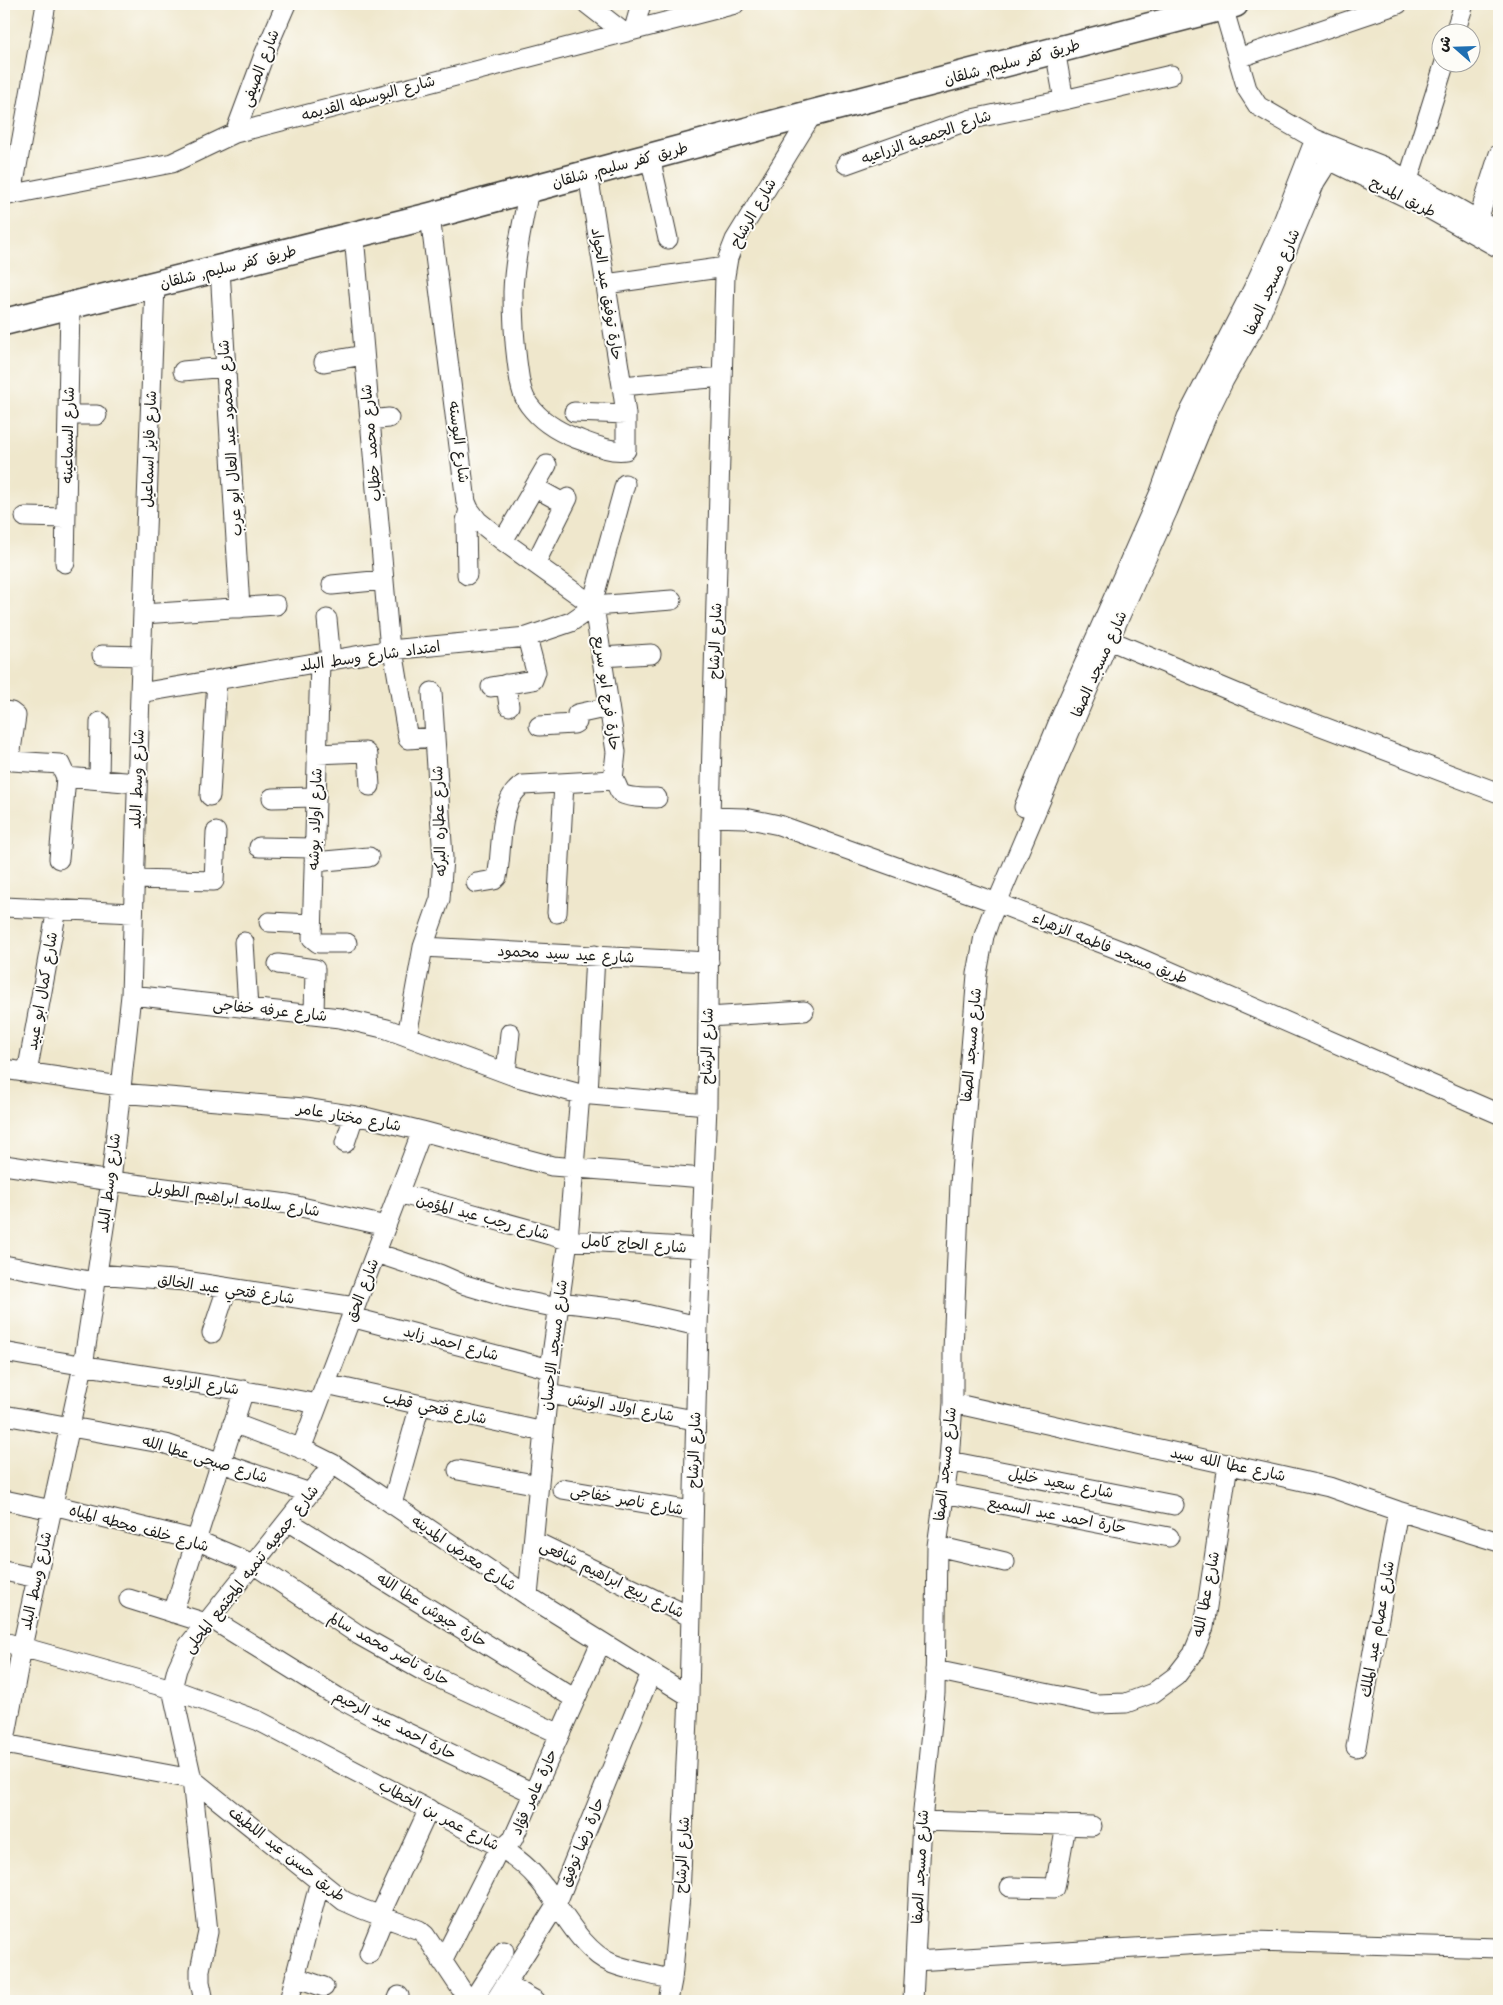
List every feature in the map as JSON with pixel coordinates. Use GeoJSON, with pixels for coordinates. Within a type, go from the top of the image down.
{"type":"FeatureCollection","features":[{"type":"Feature","properties":{"kind":"street"},"geometry":{"type":"LineString","coordinates":[[8,195],[46,4]]}},
{"type":"Feature","properties":{"kind":"street","name":"شارع الصيفى"},"geometry":{"type":"LineString","coordinates":[[235,133],[264,55],[286,4]]}},
{"type":"Feature","properties":{"kind":"street"},"geometry":{"type":"LineString","coordinates":[[587,4],[628,30],[640,4]]}},
{"type":"Feature","properties":{"kind":"street","name":"شارع البوسطه القديمه"},"geometry":{"type":"LineString","coordinates":[[8,195],[172,163],[235,133],[628,30],[735,4]]}},
{"type":"Feature","properties":{"kind":"street"},"geometry":{"type":"LineString","coordinates":[[1238,58],[1398,4]]}},
{"type":"Feature","properties":{"kind":"street"},"geometry":{"type":"LineString","coordinates":[[1458,22],[1464,4]]}},
{"type":"Feature","properties":{"kind":"street","name":"طريق المدبح"},"geometry":{"type":"LineString","coordinates":[[1229,5],[1238,58],[1247,88],[1258,106],[1315,139],[1383,166],[1499,232]]}},
{"type":"Feature","properties":{"kind":"street","name":"طريق كفر سليم, شلقان"},"geometry":{"type":"LineString","coordinates":[[4,322],[430,216],[813,113],[1229,5]]}},
{"type":"Feature","properties":{"kind":"street"},"geometry":{"type":"LineString","coordinates":[[1055,50],[1064,100]]}},
{"type":"Feature","properties":{"kind":"street"},"geometry":{"type":"LineString","coordinates":[[1408,180],[1442,72]]}},
{"type":"Feature","properties":{"kind":"street","name":"شارع الجمعية الزراعيه"},"geometry":{"type":"LineString","coordinates":[[846,164],[972,119],[1171,75]]}},
{"type":"Feature","properties":{"kind":"street","name":"شارع الرشاح"},"geometry":{"type":"LineString","coordinates":[[668,2001],[672,1980],[680,1896],[689,1696],[692,1511],[702,1178],[707,1105],[710,817],[726,266],[735,240],[813,113]]}},
{"type":"Feature","properties":{"kind":"street","name":"طريق المدبح"},"geometry":{"type":"LineString","coordinates":[[1315,139],[1317,147],[1329,160],[1424,206],[1499,248]]}},
{"type":"Feature","properties":{"kind":"street","name":"شارع مسجد الصفا"},"geometry":{"type":"LineString","coordinates":[[914,2001],[922,1821],[933,1712],[937,1546],[949,1461],[953,1403],[953,1350],[960,1184],[977,974],[984,936],[992,901],[1058,721],[1160,492],[1187,417],[1254,289],[1279,232],[1315,139]]}},
{"type":"Feature","properties":{"kind":"street"},"geometry":{"type":"LineString","coordinates":[[1478,220],[1499,154]]}},
{"type":"Feature","properties":{"kind":"street"},"geometry":{"type":"LineString","coordinates":[[650,157],[668,239]]}},
{"type":"Feature","properties":{"kind":"street","name":"شارع مسجد الصفا"},"geometry":{"type":"LineString","coordinates":[[992,901],[1168,510],[1207,416],[1228,372],[1258,320],[1315,182],[1329,160]]}},
{"type":"Feature","properties":{"kind":"street","name":"حارة توفيق عبد الجواد"},"geometry":{"type":"LineString","coordinates":[[529,190],[513,292],[519,375],[528,403],[538,416],[570,436],[599,446],[623,451],[627,447],[626,414],[588,174]]}},
{"type":"Feature","properties":{"kind":"street","name":"شارع البوسته"},"geometry":{"type":"LineString","coordinates":[[430,216],[466,502],[469,509]]}},
{"type":"Feature","properties":{"kind":"street","name":"شارع محمد خطاب"},"geometry":{"type":"LineString","coordinates":[[354,235],[391,650],[408,739],[435,737]]}},
{"type":"Feature","properties":{"kind":"street"},"geometry":{"type":"LineString","coordinates":[[606,284],[726,266]]}},
{"type":"Feature","properties":{"kind":"street","name":"شارع محمود عبد العال ابو عرب"},"geometry":{"type":"LineString","coordinates":[[220,269],[240,608]]}},
{"type":"Feature","properties":{"kind":"street","name":"شارع فايز اسماعيل"},"geometry":{"type":"LineString","coordinates":[[143,614],[155,285]]}},
{"type":"Feature","properties":{"kind":"street","name":"شارع السماعينه"},"geometry":{"type":"LineString","coordinates":[[65,563],[70,306]]}},
{"type":"Feature","properties":{"kind":"street"},"geometry":{"type":"LineString","coordinates":[[324,362],[364,355]]}},
{"type":"Feature","properties":{"kind":"street"},"geometry":{"type":"LineString","coordinates":[[183,371],[226,367]]}},
{"type":"Feature","properties":{"kind":"street"},"geometry":{"type":"LineString","coordinates":[[622,386],[722,377]]}},
{"type":"Feature","properties":{"kind":"street"},"geometry":{"type":"LineString","coordinates":[[574,412],[626,414]]}},
{"type":"Feature","properties":{"kind":"street"},"geometry":{"type":"LineString","coordinates":[[68,415],[97,415]]}},
{"type":"Feature","properties":{"kind":"street"},"geometry":{"type":"LineString","coordinates":[[369,420],[389,418]]}},
{"type":"Feature","properties":{"kind":"street"},"geometry":{"type":"LineString","coordinates":[[503,541],[547,465]]}},
{"type":"Feature","properties":{"kind":"street","name":"حارة فرج ابو سريع"},"geometry":{"type":"LineString","coordinates":[[613,780],[616,752],[594,606],[598,575],[625,484]]}},
{"type":"Feature","properties":{"kind":"street"},"geometry":{"type":"LineString","coordinates":[[534,487],[566,501],[536,564]]}},
{"type":"Feature","properties":{"kind":"street"},"geometry":{"type":"LineString","coordinates":[[469,509],[478,521],[503,541],[594,606],[672,600]]}},
{"type":"Feature","properties":{"kind":"street"},"geometry":{"type":"LineString","coordinates":[[467,575],[466,520],[469,509]]}},
{"type":"Feature","properties":{"kind":"street"},"geometry":{"type":"LineString","coordinates":[[25,518],[66,518]]}},
{"type":"Feature","properties":{"kind":"street"},"geometry":{"type":"LineString","coordinates":[[332,585],[384,580]]}},
{"type":"Feature","properties":{"kind":"street"},"geometry":{"type":"LineString","coordinates":[[143,614],[276,605]]}},
{"type":"Feature","properties":{"kind":"street","name":"امتداد شارع وسط البلد"},"geometry":{"type":"LineString","coordinates":[[140,693],[391,650],[527,638],[572,622],[594,606]]}},
{"type":"Feature","properties":{"kind":"street","name":"شارع وسط البلد"},"geometry":{"type":"LineString","coordinates":[[4,1745],[22,1647],[83,1366],[111,1181],[131,995],[143,614]]}},
{"type":"Feature","properties":{"kind":"street","name":"شارع اولاد بوشه"},"geometry":{"type":"LineString","coordinates":[[327,619],[326,661],[317,754],[312,938],[315,942],[347,943]]}},
{"type":"Feature","properties":{"kind":"street"},"geometry":{"type":"LineString","coordinates":[[509,706],[498,686],[533,680],[535,677],[536,672],[527,638]]}},
{"type":"Feature","properties":{"kind":"street"},"geometry":{"type":"LineString","coordinates":[[1109,640],[1260,703],[1499,793]]}},
{"type":"Feature","properties":{"kind":"street"},"geometry":{"type":"LineString","coordinates":[[601,657],[651,654]]}},
{"type":"Feature","properties":{"kind":"street"},"geometry":{"type":"LineString","coordinates":[[102,656],[141,656]]}},
{"type":"Feature","properties":{"kind":"street"},"geometry":{"type":"LineString","coordinates":[[210,796],[217,680]]}},
{"type":"Feature","properties":{"kind":"street","name":"شارع عطاره البركه"},"geometry":{"type":"LineString","coordinates":[[407,1036],[423,947],[440,899],[442,872],[443,858],[432,692]]}},
{"type":"Feature","properties":{"kind":"street"},"geometry":{"type":"LineString","coordinates":[[539,726],[574,724],[577,722],[577,714],[609,708]]}},
{"type":"Feature","properties":{"kind":"street"},"geometry":{"type":"LineString","coordinates":[[4,711],[11,712],[16,716],[7,759],[12,761],[60,764],[66,777],[59,859]]}},
{"type":"Feature","properties":{"kind":"street"},"geometry":{"type":"LineString","coordinates":[[99,780],[100,722]]}},
{"type":"Feature","properties":{"kind":"street"},"geometry":{"type":"LineString","coordinates":[[317,754],[365,752],[368,755],[370,786]]}},
{"type":"Feature","properties":{"kind":"street"},"geometry":{"type":"LineString","coordinates":[[66,777],[137,784]]}},
{"type":"Feature","properties":{"kind":"street"},"geometry":{"type":"LineString","coordinates":[[476,883],[494,880],[497,877],[507,810],[513,794],[523,785],[613,780],[624,795],[657,798]]}},
{"type":"Feature","properties":{"kind":"street"},"geometry":{"type":"LineString","coordinates":[[557,914],[564,783]]}},
{"type":"Feature","properties":{"kind":"street"},"geometry":{"type":"LineString","coordinates":[[272,798],[316,797]]}},
{"type":"Feature","properties":{"kind":"street","name":"طريق مسجد فاطمه الزهراء"},"geometry":{"type":"LineString","coordinates":[[710,817],[745,818],[779,825],[992,901],[1130,954],[1499,1114]]}},
{"type":"Feature","properties":{"kind":"street"},"geometry":{"type":"LineString","coordinates":[[134,879],[216,879],[216,832]]}},
{"type":"Feature","properties":{"kind":"street"},"geometry":{"type":"LineString","coordinates":[[259,847],[314,855],[369,858]]}},
{"type":"Feature","properties":{"kind":"street"},"geometry":{"type":"LineString","coordinates":[[4,907],[133,913]]}},
{"type":"Feature","properties":{"kind":"street","name":"شارع كمال ابو عبيد"},"geometry":{"type":"LineString","coordinates":[[27,1073],[57,909]]}},
{"type":"Feature","properties":{"kind":"street"},"geometry":{"type":"LineString","coordinates":[[269,922],[312,924]]}},
{"type":"Feature","properties":{"kind":"street"},"geometry":{"type":"LineString","coordinates":[[244,942],[248,1008]]}},
{"type":"Feature","properties":{"kind":"street","name":"شارع عيد سيد محمود"},"geometry":{"type":"LineString","coordinates":[[423,947],[708,962]]}},
{"type":"Feature","properties":{"kind":"street","name":"شارع مسجد الإحسان"},"geometry":{"type":"LineString","coordinates":[[528,1596],[550,1369],[568,1240],[573,1170],[584,1094],[595,955]]}},
{"type":"Feature","properties":{"kind":"street"},"geometry":{"type":"LineString","coordinates":[[278,964],[315,969],[314,1015]]}},
{"type":"Feature","properties":{"kind":"street","name":"شارع عرفه خفاجى"},"geometry":{"type":"LineString","coordinates":[[131,995],[340,1018],[387,1029],[506,1073],[584,1094],[707,1105]]}},
{"type":"Feature","properties":{"kind":"street"},"geometry":{"type":"LineString","coordinates":[[708,1017],[804,1012]]}},
{"type":"Feature","properties":{"kind":"street"},"geometry":{"type":"LineString","coordinates":[[506,1073],[510,1034]]}},
{"type":"Feature","properties":{"kind":"street","name":"شارع مختار عامر"},"geometry":{"type":"LineString","coordinates":[[4,1070],[120,1089],[304,1108],[354,1116],[422,1130],[547,1165],[573,1170],[702,1178]]}},
{"type":"Feature","properties":{"kind":"street"},"geometry":{"type":"LineString","coordinates":[[345,1143],[354,1116]]}},
{"type":"Feature","properties":{"kind":"street","name":"شارع الحق"},"geometry":{"type":"LineString","coordinates":[[301,1449],[422,1130]]}},
{"type":"Feature","properties":{"kind":"street","name":"شارع سلامه ابراهيم الطويل"},"geometry":{"type":"LineString","coordinates":[[4,1165],[288,1204],[386,1226]]}},
{"type":"Feature","properties":{"kind":"street","name":"شارع رجب عبد المؤمن"},"geometry":{"type":"LineString","coordinates":[[398,1193],[568,1240]]}},
{"type":"Feature","properties":{"kind":"street","name":"شارع الحاج كامل"},"geometry":{"type":"LineString","coordinates":[[568,1240],[700,1248]]}},
{"type":"Feature","properties":{"kind":"street"},"geometry":{"type":"LineString","coordinates":[[376,1253],[439,1274],[462,1284],[510,1298],[559,1305],[628,1310],[698,1326]]}},
{"type":"Feature","properties":{"kind":"street","name":"شارع فتحي عبد الخالق"},"geometry":{"type":"LineString","coordinates":[[4,1265],[96,1278],[185,1282],[353,1312]]}},
{"type":"Feature","properties":{"kind":"street"},"geometry":{"type":"LineString","coordinates":[[212,1333],[227,1288]]}},
{"type":"Feature","properties":{"kind":"street","name":"شارع احمد زايد"},"geometry":{"type":"LineString","coordinates":[[353,1312],[550,1369]]}},
{"type":"Feature","properties":{"kind":"street","name":"شارع الزاويه"},"geometry":{"type":"LineString","coordinates":[[4,1352],[244,1390],[318,1404]]}},
{"type":"Feature","properties":{"kind":"street","name":"شارع فتحي قطب"},"geometry":{"type":"LineString","coordinates":[[326,1384],[544,1432]]}},
{"type":"Feature","properties":{"kind":"street"},"geometry":{"type":"LineString","coordinates":[[173,1613],[244,1390]]}},
{"type":"Feature","properties":{"kind":"street","name":"شارع اولاد الونش"},"geometry":{"type":"LineString","coordinates":[[548,1394],[695,1420]]}},
{"type":"Feature","properties":{"kind":"street","name":"شارع عطا الله سيد"},"geometry":{"type":"LineString","coordinates":[[953,1403],[1328,1487],[1499,1542]]}},
{"type":"Feature","properties":{"kind":"street"},"geometry":{"type":"LineString","coordinates":[[392,1504],[420,1405]]}},
{"type":"Feature","properties":{"kind":"street","name":"شارع صبحى عطا الله"},"geometry":{"type":"LineString","coordinates":[[4,1414],[158,1443],[221,1462],[310,1493]]}},
{"type":"Feature","properties":{"kind":"street","name":"شارع معرض المدينه"},"geometry":{"type":"LineString","coordinates":[[233,1423],[301,1449],[333,1464],[528,1596],[689,1696]]}},
{"type":"Feature","properties":{"kind":"street","name":"شارع سعيد خليل"},"geometry":{"type":"LineString","coordinates":[[949,1461],[1174,1505]]}},
{"type":"Feature","properties":{"kind":"street","name":"شارع جمعيه تنميه المجتمع المحلى"},"geometry":{"type":"LineString","coordinates":[[204,2001],[200,1989],[200,1970],[208,1932],[192,1779],[172,1689],[177,1669],[187,1647],[333,1464]]}},
{"type":"Feature","properties":{"kind":"street","name":"شارع عطا الله"},"geometry":{"type":"LineString","coordinates":[[935,1670],[1098,1704],[1126,1703],[1153,1693],[1176,1676],[1194,1654],[1204,1627],[1228,1464]]}},
{"type":"Feature","properties":{"kind":"street"},"geometry":{"type":"LineString","coordinates":[[458,1470],[539,1485]]}},
{"type":"Feature","properties":{"kind":"street","name":"شارع ناصر خفاجى"},"geometry":{"type":"LineString","coordinates":[[562,1489],[692,1511]]}},
{"type":"Feature","properties":{"kind":"street","name":"حارة احمد عبد السميع"},"geometry":{"type":"LineString","coordinates":[[944,1493],[1169,1537]]}},
{"type":"Feature","properties":{"kind":"street","name":"شارع خلف محطه المياه"},"geometry":{"type":"LineString","coordinates":[[4,1500],[52,1507],[196,1540],[253,1564]]}},
{"type":"Feature","properties":{"kind":"street","name":"شارع عصام عبد الملك"},"geometry":{"type":"LineString","coordinates":[[1356,1747],[1398,1511]]}},
{"type":"Feature","properties":{"kind":"street","name":"حارة جيوش عطا الله"},"geometry":{"type":"LineString","coordinates":[[288,1521],[575,1699]]}},
{"type":"Feature","properties":{"kind":"street","name":"شارع ربيع ابراهيم شافعى"},"geometry":{"type":"LineString","coordinates":[[534,1542],[691,1617]]}},
{"type":"Feature","properties":{"kind":"street"},"geometry":{"type":"LineString","coordinates":[[937,1546],[1005,1562]]}},
{"type":"Feature","properties":{"kind":"street","name":"حارة ناصر محمد سالم"},"geometry":{"type":"LineString","coordinates":[[253,1564],[359,1636],[423,1671],[560,1734]]}},
{"type":"Feature","properties":{"kind":"street"},"geometry":{"type":"LineString","coordinates":[[4,1571],[37,1578]]}},
{"type":"Feature","properties":{"kind":"street","name":"حارة احمد عبد الرحيم"},"geometry":{"type":"LineString","coordinates":[[129,1599],[173,1613],[208,1621],[372,1716],[533,1793]]}},
{"type":"Feature","properties":{"kind":"street","name":"شارع عمر بن الخطاب"},"geometry":{"type":"LineString","coordinates":[[4,1642],[172,1689],[259,1721],[502,1848],[537,1878],[586,1944],[598,1955],[612,1964],[672,1980]]}},
{"type":"Feature","properties":{"kind":"street","name":"حارة عامر فؤاد"},"geometry":{"type":"LineString","coordinates":[[442,1962],[496,1855],[513,1839],[601,1642]]}},
{"type":"Feature","properties":{"kind":"street","name":"حارة رضا توفيق"},"geometry":{"type":"LineString","coordinates":[[495,2001],[556,1904],[651,1673]]}},
{"type":"Feature","properties":{"kind":"street"},"geometry":{"type":"LineString","coordinates":[[4,1745],[192,1779]]}},
{"type":"Feature","properties":{"kind":"street","name":"طريق حسن عبد اللطيف"},"geometry":{"type":"LineString","coordinates":[[192,1779],[344,1901],[419,1930],[470,2001]]}},
{"type":"Feature","properties":{"kind":"street"},"geometry":{"type":"LineString","coordinates":[[369,1954],[382,1916],[429,1809]]}},
{"type":"Feature","properties":{"kind":"street"},"geometry":{"type":"LineString","coordinates":[[922,1821],[1092,1826]]}},
{"type":"Feature","properties":{"kind":"street"},"geometry":{"type":"LineString","coordinates":[[1010,1887],[1055,1888],[1066,1825]]}},
{"type":"Feature","properties":{"kind":"street"},"geometry":{"type":"LineString","coordinates":[[289,2001],[320,1881]]}},
{"type":"Feature","properties":{"kind":"street"},"geometry":{"type":"LineString","coordinates":[[915,1961],[1253,1941],[1499,1948]]}},
{"type":"Feature","properties":{"kind":"street"},"geometry":{"type":"LineString","coordinates":[[470,2001],[504,1950]]}},
{"type":"Feature","properties":{"kind":"street"},"geometry":{"type":"LineString","coordinates":[[295,1977],[324,1987]]}},
{"type":"Feature","properties":{"kind":"street"},"geometry":{"type":"LineString","coordinates":[[506,1984],[536,2001]]}}]}
